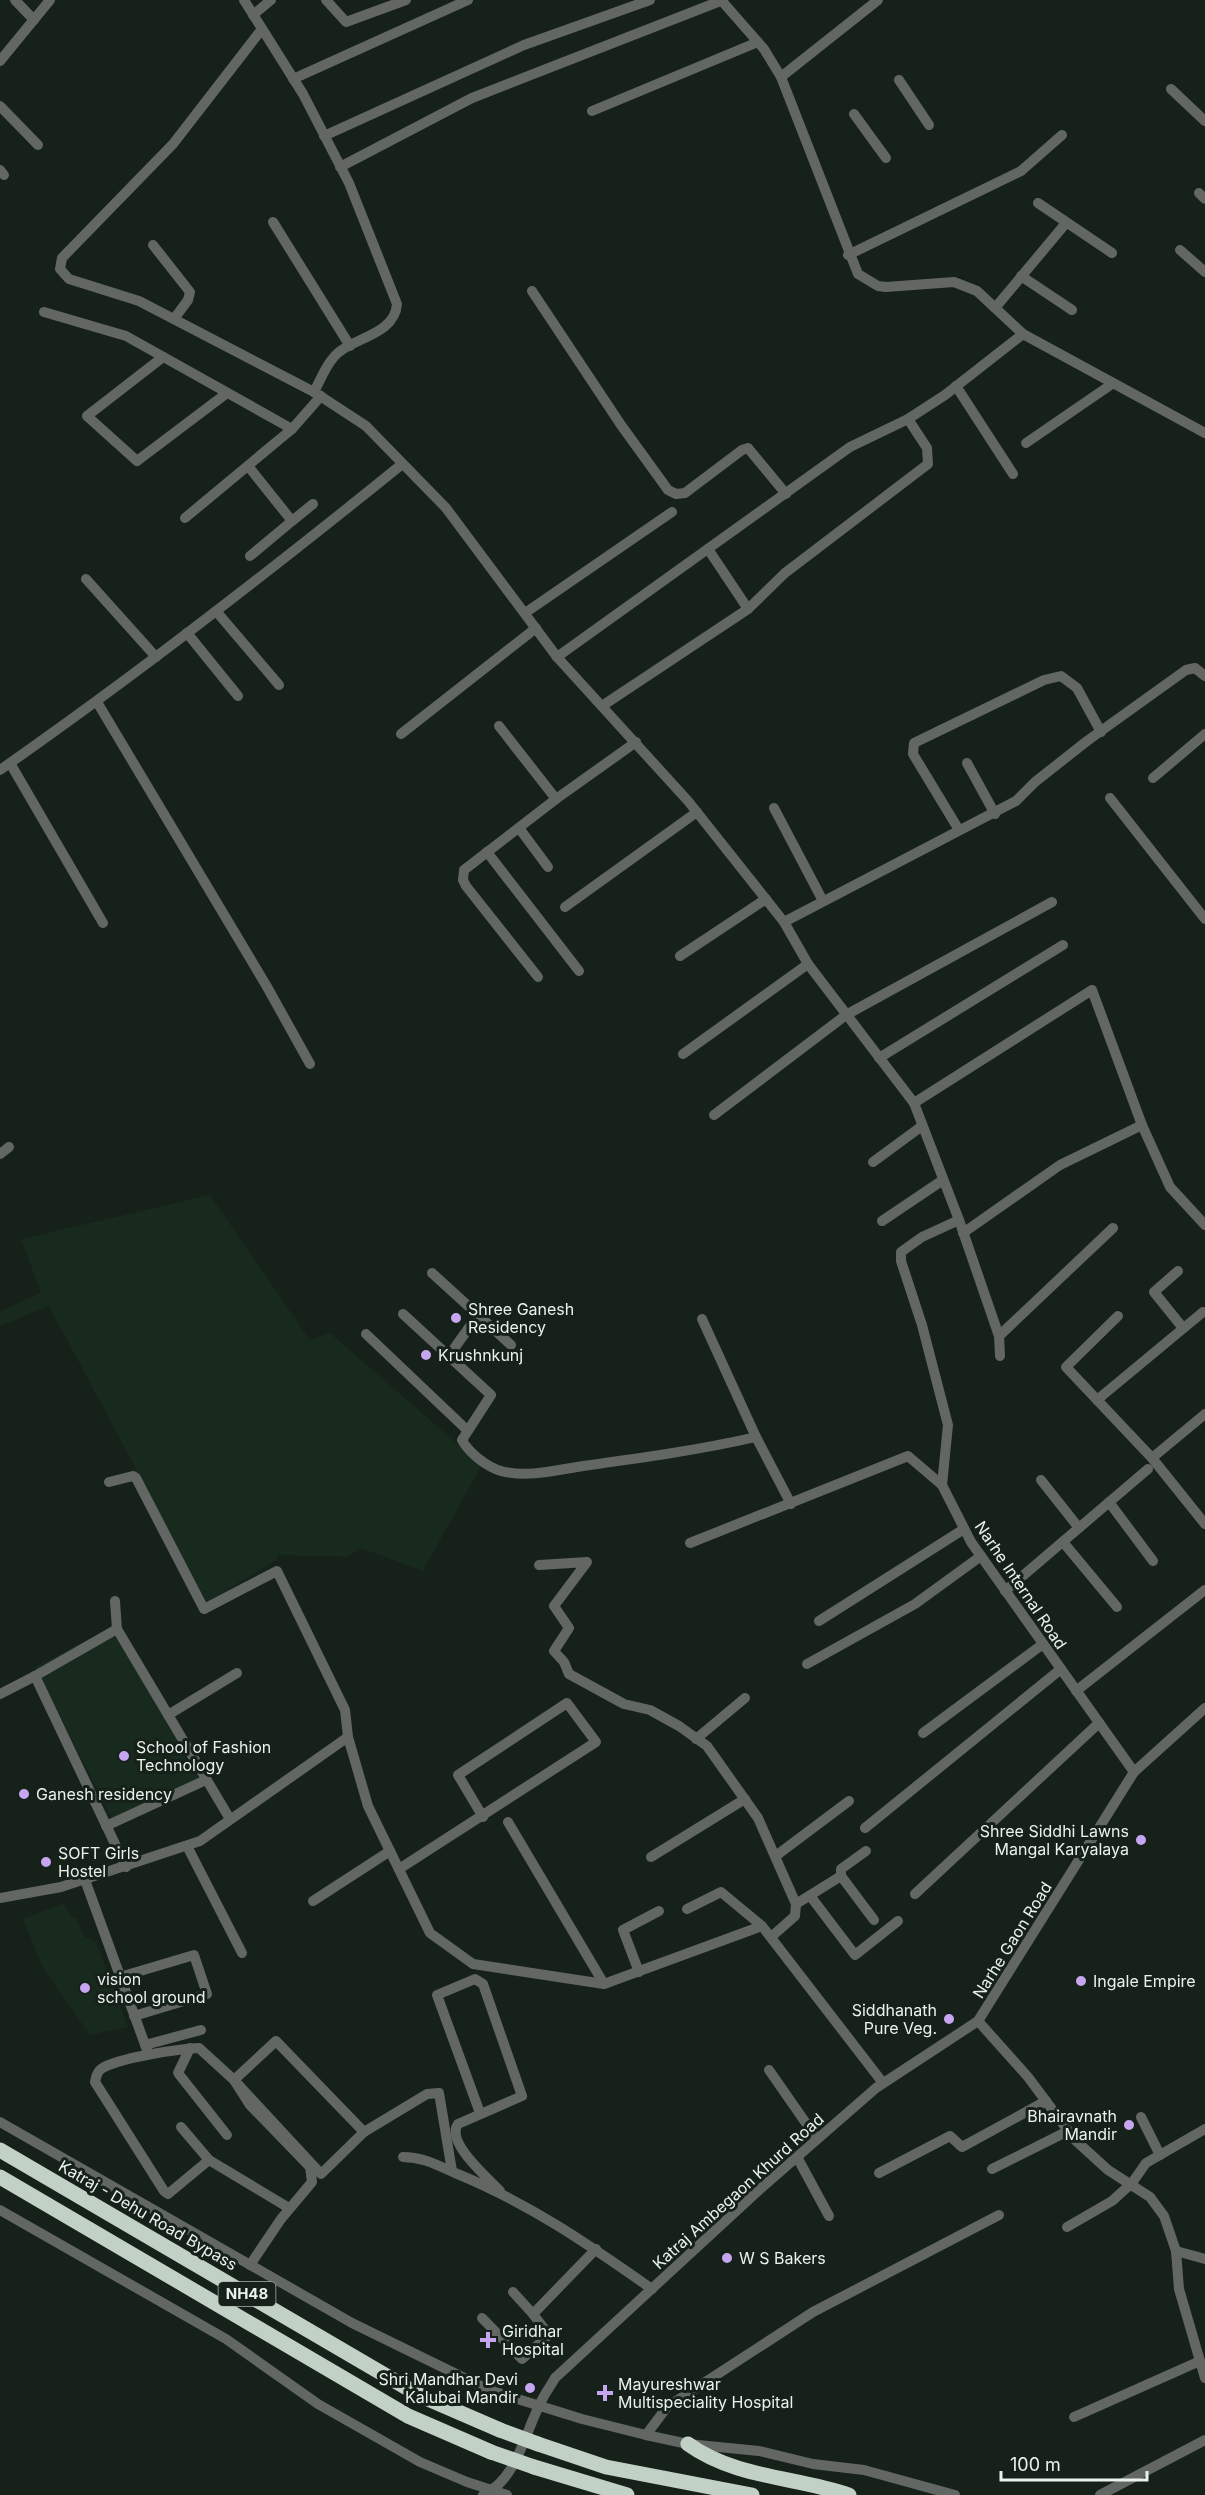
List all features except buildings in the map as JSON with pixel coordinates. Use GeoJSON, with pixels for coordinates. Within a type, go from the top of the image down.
{"type":"FeatureCollection","features":[{"type":"Feature","properties":{"kind":"highway","name":"Katraj - Dehu Road Bypass"},"geometry":{"type":"LineString","coordinates":[[0,2150],[419,2395],[500,2430],[606,2467],[752,2495]]}},
{"type":"Feature","properties":{"kind":"highway","name":"NH48"},"geometry":{"type":"LineString","coordinates":[[0,2176],[408,2416],[491,2452],[627,2495]]}},
{"type":"Feature","properties":{"kind":"highway"},"geometry":{"type":"LineString","coordinates":[[688,2444],[705,2456],[749,2472],[822,2486],[849,2495]]}},
{"type":"Feature","properties":{"kind":"street"},"geometry":{"type":"LineString","coordinates":[[15,0],[34,20]]}},
{"type":"Feature","properties":{"kind":"street"},"geometry":{"type":"LineString","coordinates":[[0,61],[50,0]]}},
{"type":"Feature","properties":{"kind":"street"},"geometry":{"type":"LineString","coordinates":[[185,518],[292,429],[318,394],[329,363],[339,352],[389,324],[397,314],[397,304],[340,167],[293,79],[244,0]]}},
{"type":"Feature","properties":{"kind":"street"},"geometry":{"type":"LineString","coordinates":[[254,15],[271,0]]}},
{"type":"Feature","properties":{"kind":"street"},"geometry":{"type":"LineString","coordinates":[[326,0],[346,22],[406,0]]}},
{"type":"Feature","properties":{"kind":"street"},"geometry":{"type":"LineString","coordinates":[[293,79],[468,0]]}},
{"type":"Feature","properties":{"kind":"street"},"geometry":{"type":"LineString","coordinates":[[324,136],[524,45],[651,0]]}},
{"type":"Feature","properties":{"kind":"street"},"geometry":{"type":"LineString","coordinates":[[340,167],[472,98],[722,0],[758,42],[781,77],[848,255],[858,274],[878,286],[954,282],[977,291],[1023,334],[1205,433]]}},
{"type":"Feature","properties":{"kind":"street"},"geometry":{"type":"LineString","coordinates":[[781,77],[878,0]]}},
{"type":"Feature","properties":{"kind":"street"},"geometry":{"type":"LineString","coordinates":[[262,29],[172,144],[60,263],[60,269],[69,279],[139,301],[318,394],[366,426],[460,525],[557,657],[697,812],[766,899],[784,922],[808,964],[914,1103],[959,1220],[999,1336],[1000,1356]]}},
{"type":"Feature","properties":{"kind":"street"},"geometry":{"type":"LineString","coordinates":[[592,111],[758,42]]}},
{"type":"Feature","properties":{"kind":"street"},"geometry":{"type":"LineString","coordinates":[[899,80],[929,125]]}},
{"type":"Feature","properties":{"kind":"street"},"geometry":{"type":"LineString","coordinates":[[1171,89],[1205,121]]}},
{"type":"Feature","properties":{"kind":"street"},"geometry":{"type":"LineString","coordinates":[[0,106],[38,145]]}},
{"type":"Feature","properties":{"kind":"street"},"geometry":{"type":"LineString","coordinates":[[854,114],[886,158]]}},
{"type":"Feature","properties":{"kind":"street"},"geometry":{"type":"LineString","coordinates":[[848,255],[1021,171],[1062,135]]}},
{"type":"Feature","properties":{"kind":"street"},"geometry":{"type":"LineString","coordinates":[[1038,203],[1112,253]]}},
{"type":"Feature","properties":{"kind":"street"},"geometry":{"type":"LineString","coordinates":[[273,222],[350,346]]}},
{"type":"Feature","properties":{"kind":"street"},"geometry":{"type":"LineString","coordinates":[[995,308],[1066,223]]}},
{"type":"Feature","properties":{"kind":"street"},"geometry":{"type":"LineString","coordinates":[[153,245],[190,292],[188,300],[174,319]]}},
{"type":"Feature","properties":{"kind":"street"},"geometry":{"type":"LineString","coordinates":[[1180,250],[1205,272]]}},
{"type":"Feature","properties":{"kind":"street"},"geometry":{"type":"LineString","coordinates":[[1021,276],[1072,310]]}},
{"type":"Feature","properties":{"kind":"street"},"geometry":{"type":"LineString","coordinates":[[532,291],[621,425],[668,490],[676,494],[685,493],[742,450],[748,448],[786,494]]}},
{"type":"Feature","properties":{"kind":"street"},"geometry":{"type":"LineString","coordinates":[[44,312],[126,336],[292,429]]}},
{"type":"Feature","properties":{"kind":"street"},"geometry":{"type":"LineString","coordinates":[[557,657],[850,447],[908,419],[956,386],[1023,334]]}},
{"type":"Feature","properties":{"kind":"street"},"geometry":{"type":"LineString","coordinates":[[163,357],[87,416],[137,461],[226,393]]}},
{"type":"Feature","properties":{"kind":"street"},"geometry":{"type":"LineString","coordinates":[[1026,443],[1112,384]]}},
{"type":"Feature","properties":{"kind":"street"},"geometry":{"type":"LineString","coordinates":[[956,386],[1013,474]]}},
{"type":"Feature","properties":{"kind":"street"},"geometry":{"type":"LineString","coordinates":[[602,706],[748,609],[785,573],[928,464],[927,448],[908,419]]}},
{"type":"Feature","properties":{"kind":"street"},"geometry":{"type":"LineString","coordinates":[[0,770],[97,702],[401,465]]}},
{"type":"Feature","properties":{"kind":"street"},"geometry":{"type":"LineString","coordinates":[[249,466],[292,521]]}},
{"type":"Feature","properties":{"kind":"street"},"geometry":{"type":"LineString","coordinates":[[250,556],[313,504]]}},
{"type":"Feature","properties":{"kind":"street"},"geometry":{"type":"LineString","coordinates":[[525,613],[672,512]]}},
{"type":"Feature","properties":{"kind":"street"},"geometry":{"type":"LineString","coordinates":[[708,549],[748,609]]}},
{"type":"Feature","properties":{"kind":"street"},"geometry":{"type":"LineString","coordinates":[[86,579],[156,657]]}},
{"type":"Feature","properties":{"kind":"street"},"geometry":{"type":"LineString","coordinates":[[216,611],[279,685]]}},
{"type":"Feature","properties":{"kind":"street"},"geometry":{"type":"LineString","coordinates":[[401,734],[536,628]]}},
{"type":"Feature","properties":{"kind":"street"},"geometry":{"type":"LineString","coordinates":[[187,633],[238,696]]}},
{"type":"Feature","properties":{"kind":"street"},"geometry":{"type":"LineString","coordinates":[[784,922],[959,830],[995,814],[1016,801],[1035,782],[1186,670],[1195,668],[1205,676]]}},
{"type":"Feature","properties":{"kind":"street"},"geometry":{"type":"LineString","coordinates":[[959,830],[914,754],[915,743],[1044,680],[1061,676],[1077,688],[1101,732]]}},
{"type":"Feature","properties":{"kind":"street"},"geometry":{"type":"LineString","coordinates":[[97,702],[266,985],[310,1064]]}},
{"type":"Feature","properties":{"kind":"street"},"geometry":{"type":"LineString","coordinates":[[499,726],[556,799]]}},
{"type":"Feature","properties":{"kind":"street"},"geometry":{"type":"LineString","coordinates":[[1153,778],[1205,734]]}},
{"type":"Feature","properties":{"kind":"street"},"geometry":{"type":"LineString","coordinates":[[538,977],[463,880],[464,870],[556,799],[636,742]]}},
{"type":"Feature","properties":{"kind":"street"},"geometry":{"type":"LineString","coordinates":[[10,763],[104,923]]}},
{"type":"Feature","properties":{"kind":"street"},"geometry":{"type":"LineString","coordinates":[[967,763],[995,814]]}},
{"type":"Feature","properties":{"kind":"street"},"geometry":{"type":"LineString","coordinates":[[1110,798],[1205,919]]}},
{"type":"Feature","properties":{"kind":"street"},"geometry":{"type":"LineString","coordinates":[[774,808],[823,901]]}},
{"type":"Feature","properties":{"kind":"street"},"geometry":{"type":"LineString","coordinates":[[565,907],[697,812]]}},
{"type":"Feature","properties":{"kind":"street"},"geometry":{"type":"LineString","coordinates":[[519,828],[548,867]]}},
{"type":"Feature","properties":{"kind":"street"},"geometry":{"type":"LineString","coordinates":[[487,852],[579,971]]}},
{"type":"Feature","properties":{"kind":"street"},"geometry":{"type":"LineString","coordinates":[[680,956],[766,899]]}},
{"type":"Feature","properties":{"kind":"street"},"geometry":{"type":"LineString","coordinates":[[714,1115],[846,1015],[1052,902]]}},
{"type":"Feature","properties":{"kind":"street"},"geometry":{"type":"LineString","coordinates":[[879,1058],[1063,945]]}},
{"type":"Feature","properties":{"kind":"street"},"geometry":{"type":"LineString","coordinates":[[683,1054],[808,964]]}},
{"type":"Feature","properties":{"kind":"street"},"geometry":{"type":"LineString","coordinates":[[914,1103],[1092,990],[1142,1125],[1170,1187],[1205,1225]]}},
{"type":"Feature","properties":{"kind":"street"},"geometry":{"type":"LineString","coordinates":[[963,1233],[1060,1165],[1142,1125]]}},
{"type":"Feature","properties":{"kind":"street"},"geometry":{"type":"LineString","coordinates":[[873,1162],[922,1126]]}},
{"type":"Feature","properties":{"kind":"street"},"geometry":{"type":"LineString","coordinates":[[882,1221],[944,1180]]}},
{"type":"Feature","properties":{"kind":"street"},"geometry":{"type":"LineString","coordinates":[[942,1485],[948,1425],[922,1325],[901,1260],[901,1252],[922,1237],[959,1220]]}},
{"type":"Feature","properties":{"kind":"street"},"geometry":{"type":"LineString","coordinates":[[999,1336],[1113,1228]]}},
{"type":"Feature","properties":{"kind":"street"},"geometry":{"type":"LineString","coordinates":[[1178,1271],[1154,1292],[1183,1328]]}},
{"type":"Feature","properties":{"kind":"street"},"geometry":{"type":"LineString","coordinates":[[432,1273],[511,1345]]}},
{"type":"Feature","properties":{"kind":"street"},"geometry":{"type":"LineString","coordinates":[[1097,1400],[1203,1312]]}},
{"type":"Feature","properties":{"kind":"street"},"geometry":{"type":"LineString","coordinates":[[404,1314],[491,1395],[490,1400],[466,1430],[462,1440],[465,1446],[484,1462],[501,1471],[535,1473],[653,1456],[756,1437]]}},
{"type":"Feature","properties":{"kind":"street"},"geometry":{"type":"LineString","coordinates":[[448,1357],[478,1315]]}},
{"type":"Feature","properties":{"kind":"street"},"geometry":{"type":"LineString","coordinates":[[1118,1316],[1066,1367],[1097,1400],[1150,1464],[1205,1523]]}},
{"type":"Feature","properties":{"kind":"street"},"geometry":{"type":"LineString","coordinates":[[702,1319],[756,1437],[791,1504]]}},
{"type":"Feature","properties":{"kind":"street"},"geometry":{"type":"LineString","coordinates":[[366,1334],[466,1430]]}},
{"type":"Feature","properties":{"kind":"street"},"geometry":{"type":"LineString","coordinates":[[1005,1591],[1080,1528],[1205,1414]]}},
{"type":"Feature","properties":{"kind":"street"},"geometry":{"type":"LineString","coordinates":[[690,1543],[908,1456],[942,1485]]}},
{"type":"Feature","properties":{"kind":"street"},"geometry":{"type":"LineString","coordinates":[[109,1482],[130,1476],[136,1478],[204,1609],[277,1571],[345,1710],[348,1737],[368,1806],[430,1933],[473,1964],[604,1984],[762,1926]]}},
{"type":"Feature","properties":{"kind":"street"},"geometry":{"type":"LineString","coordinates":[[1041,1480],[1080,1528]]}},
{"type":"Feature","properties":{"kind":"street","name":"Narhe Internal Road"},"geometry":{"type":"LineString","coordinates":[[942,1485],[964,1529],[981,1556],[1134,1772]]}},
{"type":"Feature","properties":{"kind":"street"},"geometry":{"type":"LineString","coordinates":[[1109,1502],[1153,1561]]}},
{"type":"Feature","properties":{"kind":"street"},"geometry":{"type":"LineString","coordinates":[[819,1621],[964,1529]]}},
{"type":"Feature","properties":{"kind":"street"},"geometry":{"type":"LineString","coordinates":[[1063,1542],[1117,1607]]}},
{"type":"Feature","properties":{"kind":"street"},"geometry":{"type":"LineString","coordinates":[[807,1664],[915,1604],[981,1556]]}},
{"type":"Feature","properties":{"kind":"street"},"geometry":{"type":"LineString","coordinates":[[539,1565],[587,1562],[554,1606],[569,1628],[554,1651],[564,1662],[568,1674],[624,1704],[650,1710],[707,1746],[758,1818],[777,1855],[796,1904],[795,1916],[771,1937]]}},
{"type":"Feature","properties":{"kind":"street"},"geometry":{"type":"LineString","coordinates":[[1076,1691],[1205,1590]]}},
{"type":"Feature","properties":{"kind":"street"},"geometry":{"type":"LineString","coordinates":[[115,1601],[117,1629],[230,1819]]}},
{"type":"Feature","properties":{"kind":"street"},"geometry":{"type":"LineString","coordinates":[[0,1695],[117,1629]]}},
{"type":"Feature","properties":{"kind":"street"},"geometry":{"type":"LineString","coordinates":[[923,1733],[1043,1644]]}},
{"type":"Feature","properties":{"kind":"street"},"geometry":{"type":"LineString","coordinates":[[866,1828],[1061,1669]]}},
{"type":"Feature","properties":{"kind":"street"},"geometry":{"type":"LineString","coordinates":[[168,1715],[237,1672]]}},
{"type":"Feature","properties":{"kind":"street"},"geometry":{"type":"LineString","coordinates":[[34,1676],[126,1867]]}},
{"type":"Feature","properties":{"kind":"street"},"geometry":{"type":"LineString","coordinates":[[696,1739],[745,1698]]}},
{"type":"Feature","properties":{"kind":"street"},"geometry":{"type":"LineString","coordinates":[[399,1869],[483,1817],[596,1742],[567,1703],[458,1775],[483,1817]]}},
{"type":"Feature","properties":{"kind":"street","name":"Narhe Gaon Road"},"geometry":{"type":"LineString","coordinates":[[978,2021],[1134,1772],[1205,1708]]}},
{"type":"Feature","properties":{"kind":"street"},"geometry":{"type":"LineString","coordinates":[[915,1894],[1099,1723]]}},
{"type":"Feature","properties":{"kind":"street"},"geometry":{"type":"LineString","coordinates":[[0,1898],[61,1887],[200,1841],[348,1737]]}},
{"type":"Feature","properties":{"kind":"street"},"geometry":{"type":"LineString","coordinates":[[106,1826],[206,1780]]}},
{"type":"Feature","properties":{"kind":"street"},"geometry":{"type":"LineString","coordinates":[[651,1857],[745,1799]]}},
{"type":"Feature","properties":{"kind":"street"},"geometry":{"type":"LineString","coordinates":[[777,1855],[849,1801]]}},
{"type":"Feature","properties":{"kind":"street"},"geometry":{"type":"LineString","coordinates":[[508,1822],[604,1984]]}},
{"type":"Feature","properties":{"kind":"street"},"geometry":{"type":"LineString","coordinates":[[187,1846],[242,1953]]}},
{"type":"Feature","properties":{"kind":"street"},"geometry":{"type":"LineString","coordinates":[[313,1901],[390,1851]]}},
{"type":"Feature","properties":{"kind":"street"},"geometry":{"type":"LineString","coordinates":[[866,1851],[841,1869],[842,1876],[874,1920]]}},
{"type":"Feature","properties":{"kind":"street"},"geometry":{"type":"LineString","coordinates":[[796,1904],[811,1897],[842,1876]]}},
{"type":"Feature","properties":{"kind":"street"},"geometry":{"type":"LineString","coordinates":[[85,1880],[146,2047],[201,2030]]}},
{"type":"Feature","properties":{"kind":"street"},"geometry":{"type":"LineString","coordinates":[[687,1909],[721,1892],[762,1926],[883,2083]]}},
{"type":"Feature","properties":{"kind":"street"},"geometry":{"type":"LineString","coordinates":[[811,1897],[855,1955],[898,1921]]}},
{"type":"Feature","properties":{"kind":"street"},"geometry":{"type":"LineString","coordinates":[[639,1972],[623,1930],[659,1911]]}},
{"type":"Feature","properties":{"kind":"street"},"geometry":{"type":"LineString","coordinates":[[120,1977],[194,1955],[207,1994],[134,2016]]}},
{"type":"Feature","properties":{"kind":"street"},"geometry":{"type":"LineString","coordinates":[[480,2113],[437,1995],[476,1979],[483,1984],[522,2092],[519,2099],[480,2113],[458,2124],[455,2135],[461,2149],[500,2191]]}},
{"type":"Feature","properties":{"kind":"street"},"geometry":{"type":"LineString","coordinates":[[978,2021],[1028,2077],[1068,2131],[1108,2170],[1132,2183],[1150,2197],[1164,2216],[1176,2251],[1179,2289],[1205,2378]]}},
{"type":"Feature","properties":{"kind":"street","name":"Katraj Ambegaon Khurd Road"},"geometry":{"type":"LineString","coordinates":[[494,2490],[512,2466],[539,2405],[555,2378],[817,2139],[883,2083],[978,2021]]}},
{"type":"Feature","properties":{"kind":"street"},"geometry":{"type":"LineString","coordinates":[[234,2080],[276,2041],[364,2132]]}},
{"type":"Feature","properties":{"kind":"street"},"geometry":{"type":"LineString","coordinates":[[190,2048],[178,2073],[227,2135]]}},
{"type":"Feature","properties":{"kind":"street"},"geometry":{"type":"LineString","coordinates":[[209,2160],[174,2193],[168,2194],[164,2191],[95,2082],[100,2070],[129,2059],[199,2048],[207,2052],[321,2174],[364,2132],[427,2094],[439,2093],[452,2171]]}},
{"type":"Feature","properties":{"kind":"street"},"geometry":{"type":"LineString","coordinates":[[769,2070],[817,2139]]}},
{"type":"Feature","properties":{"kind":"street"},"geometry":{"type":"LineString","coordinates":[[234,2080],[250,2105],[289,2144],[313,2174],[312,2182],[289,2208],[250,2265]]}},
{"type":"Feature","properties":{"kind":"street"},"geometry":{"type":"LineString","coordinates":[[879,2173],[950,2136],[962,2147],[1046,2101]]}},
{"type":"Feature","properties":{"kind":"street"},"geometry":{"type":"LineString","coordinates":[[1141,2117],[1160,2155]]}},
{"type":"Feature","properties":{"kind":"street"},"geometry":{"type":"LineString","coordinates":[[0,2122],[352,2323],[480,2385],[539,2405],[646,2435],[688,2444],[759,2451],[813,2464],[864,2470],[955,2495]]}},
{"type":"Feature","properties":{"kind":"street"},"geometry":{"type":"LineString","coordinates":[[181,2127],[209,2160],[289,2208]]}},
{"type":"Feature","properties":{"kind":"street"},"geometry":{"type":"LineString","coordinates":[[1066,2227],[1112,2202],[1132,2183],[1146,2163],[1205,2129]]}},
{"type":"Feature","properties":{"kind":"street"},"geometry":{"type":"LineString","coordinates":[[992,2169],[1068,2131]]}},
{"type":"Feature","properties":{"kind":"street"},"geometry":{"type":"LineString","coordinates":[[403,2157],[416,2157],[500,2191],[567,2229],[652,2289]]}},
{"type":"Feature","properties":{"kind":"street"},"geometry":{"type":"LineString","coordinates":[[797,2157],[829,2216]]}},
{"type":"Feature","properties":{"kind":"street"},"geometry":{"type":"LineString","coordinates":[[0,2210],[226,2339],[318,2404],[420,2462],[467,2482],[507,2495]]}},
{"type":"Feature","properties":{"kind":"street"},"geometry":{"type":"LineString","coordinates":[[646,2435],[667,2407],[813,2312],[999,2215]]}},
{"type":"Feature","properties":{"kind":"street"},"geometry":{"type":"LineString","coordinates":[[533,2314],[596,2249]]}},
{"type":"Feature","properties":{"kind":"street"},"geometry":{"type":"LineString","coordinates":[[1176,2251],[1205,2259]]}},
{"type":"Feature","properties":{"kind":"street"},"geometry":{"type":"LineString","coordinates":[[482,2318],[522,2359],[549,2334],[513,2292]]}},
{"type":"Feature","properties":{"kind":"street"},"geometry":{"type":"LineString","coordinates":[[1074,2418],[1200,2361]]}},
{"type":"Feature","properties":{"kind":"street"},"geometry":{"type":"LineString","coordinates":[[1100,2495],[1205,2440]]}},
{"type":"Feature","properties":{"kind":"street"},"geometry":{"type":"LineString","coordinates":[[483,2495],[494,2490]]}},
{"type":"Feature","properties":{"kind":"shaded area"},"geometry":{"type":"Polygon","coordinates":[[[210,1195],[310,1340],[330,1333],[482,1465],[423,1571],[361,1548],[348,1557],[277,1555],[277,1560],[207,1602],[49,1306],[0,1326],[0,1311],[41,1293],[21,1239],[210,1195]]]}},
{"type":"Feature","properties":{"kind":"shaded area"},"geometry":{"type":"Polygon","coordinates":[[[112,1627],[204,1784],[116,1827],[35,1667],[112,1627]]]}},
{"type":"Feature","properties":{"kind":"shaded area","name":"vision school ground"},"geometry":{"type":"Polygon","coordinates":[[[64,1903],[71,1916],[76,1918],[85,1937],[96,1942],[128,2027],[90,2035],[43,1968],[23,1919],[64,1903]]]}},
{"type":"Feature","properties":{"kind":"place","name":"Shree Ganesh Residency"},"geometry":{"type":"Point","coordinates":[456,1318]}},
{"type":"Feature","properties":{"kind":"place","name":"Krushnkunj"},"geometry":{"type":"Point","coordinates":[426,1355]}},
{"type":"Feature","properties":{"kind":"place","name":"School of Fashion Technology"},"geometry":{"type":"Point","coordinates":[124,1756]}},
{"type":"Feature","properties":{"kind":"place","name":"Ganesh residency"},"geometry":{"type":"Point","coordinates":[24,1794]}},
{"type":"Feature","properties":{"kind":"place","name":"Shree Siddhi Lawns Mangal Karyalaya"},"geometry":{"type":"Point","coordinates":[1141,1840]}},
{"type":"Feature","properties":{"kind":"place","name":"SOFT Girls Hostel"},"geometry":{"type":"Point","coordinates":[46,1862]}},
{"type":"Feature","properties":{"kind":"place","name":"Ingale Empire"},"geometry":{"type":"Point","coordinates":[1081,1981]}},
{"type":"Feature","properties":{"kind":"place","name":"vision school ground"},"geometry":{"type":"Point","coordinates":[85,1988]}},
{"type":"Feature","properties":{"kind":"place","name":"Siddhanath Pure Veg."},"geometry":{"type":"Point","coordinates":[949,2019]}},
{"type":"Feature","properties":{"kind":"place","name":"Bhairavnath Mandir"},"geometry":{"type":"Point","coordinates":[1129,2125]}},
{"type":"Feature","properties":{"kind":"place","name":"W S Bakers"},"geometry":{"type":"Point","coordinates":[727,2258]}},
{"type":"Feature","properties":{"kind":"place","name":"Giridhar Hospital"},"geometry":{"type":"Point","coordinates":[488,2340]}},
{"type":"Feature","properties":{"kind":"place","name":"Shri Mandhar Devi Kalubai Mandir"},"geometry":{"type":"Point","coordinates":[530,2388]}},
{"type":"Feature","properties":{"kind":"place","name":"Mayureshwar Multispeciality Hospital"},"geometry":{"type":"Point","coordinates":[605,2393]}}]}
